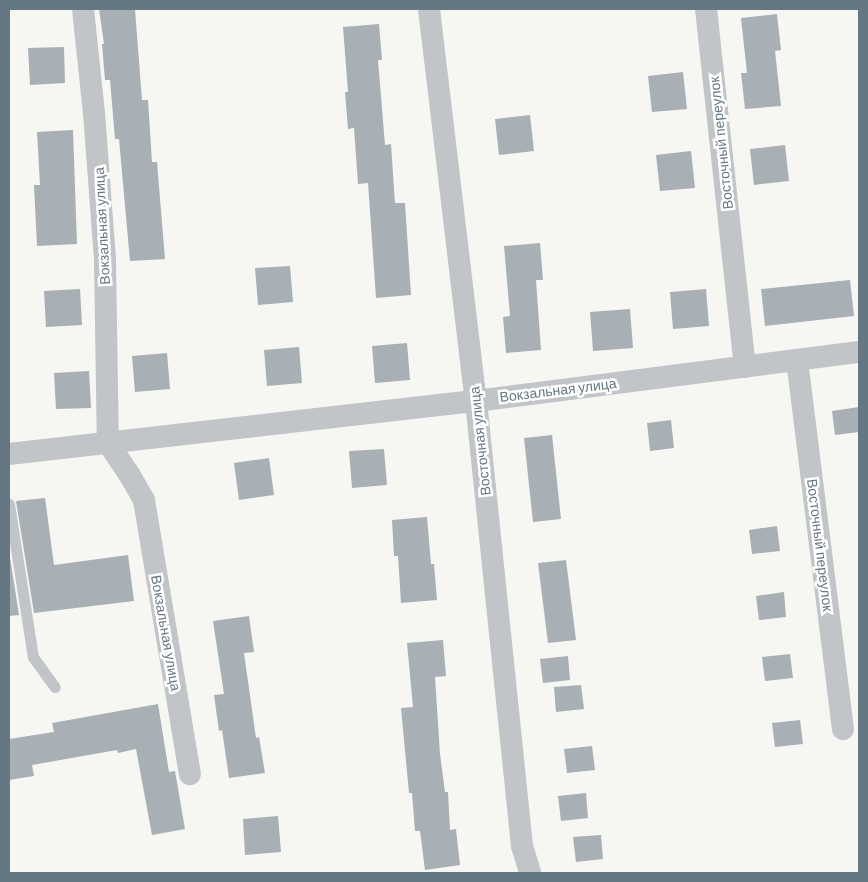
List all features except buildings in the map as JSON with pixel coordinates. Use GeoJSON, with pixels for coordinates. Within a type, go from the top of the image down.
{"type":"FeatureCollection","features":[{"type":"Feature","properties":{"kind":"street","name":"Вокзальная улица"},"geometry":{"type":"LineString","coordinates":[[83,9],[94,113],[105,261],[108,443],[144,500],[190,774]]}},
{"type":"Feature","properties":{"kind":"street","name":"Восточная улица"},"geometry":{"type":"LineString","coordinates":[[429,9],[476,401],[522,846],[530,873]]}},
{"type":"Feature","properties":{"kind":"street","name":"Восточный переулок"},"geometry":{"type":"LineString","coordinates":[[706,9],[745,366]]}},
{"type":"Feature","properties":{"kind":"street","name":"Вокзальная улица"},"geometry":{"type":"LineString","coordinates":[[9,454],[476,401],[859,352]]}},
{"type":"Feature","properties":{"kind":"street","name":"Восточный переулок"},"geometry":{"type":"LineString","coordinates":[[796,360],[843,729]]}},
{"type":"Feature","properties":{"kind":"lane"},"geometry":{"type":"LineString","coordinates":[[9,504],[33,657],[55,687]]}}]}
